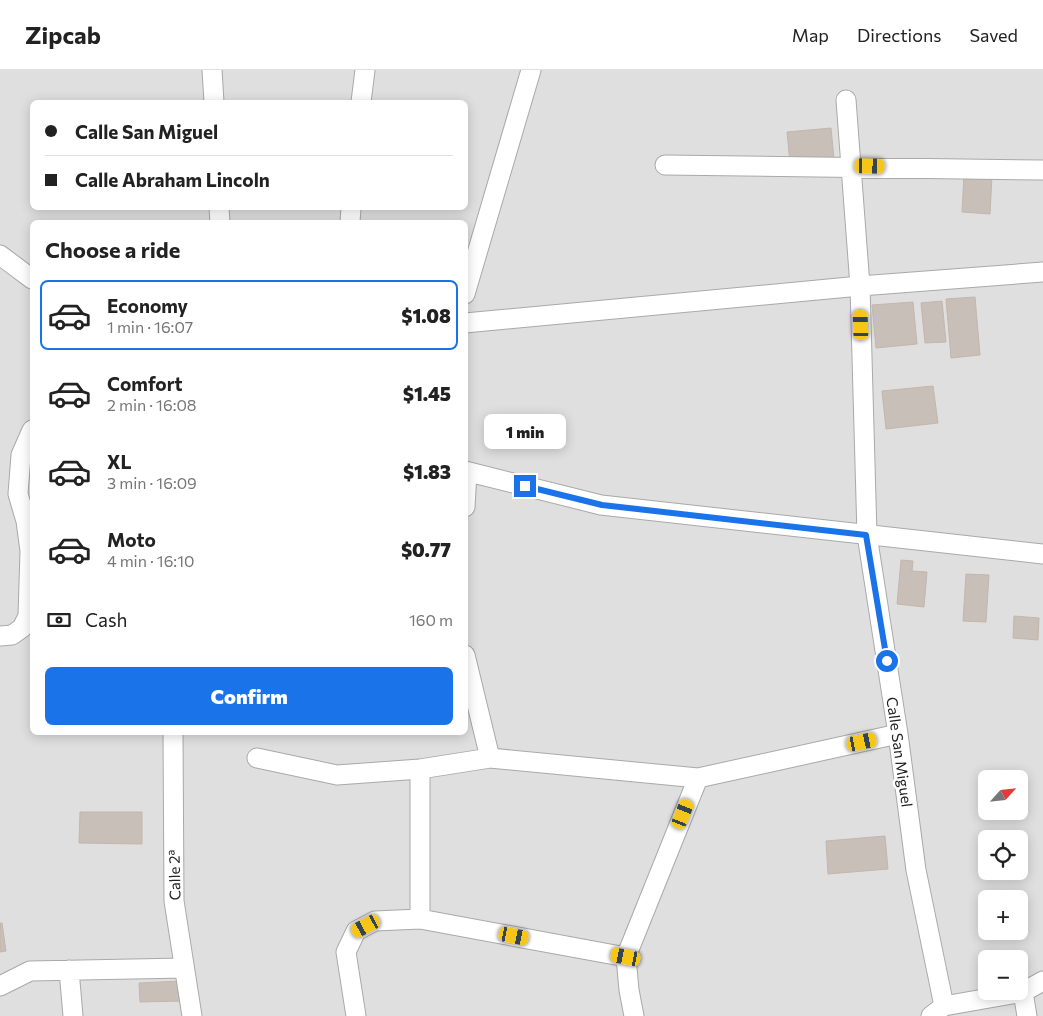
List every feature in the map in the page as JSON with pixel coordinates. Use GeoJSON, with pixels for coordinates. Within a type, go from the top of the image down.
{"type":"FeatureCollection","features":[{"type":"Feature","properties":{"kind":"street"},"geometry":{"type":"LineString","coordinates":[[212,70],[214,100]]}},
{"type":"Feature","properties":{"kind":"street"},"geometry":{"type":"LineString","coordinates":[[361,100],[364,70]]}},
{"type":"Feature","properties":{"kind":"street"},"geometry":{"type":"LineString","coordinates":[[468,284],[530,70]]}},
{"type":"Feature","properties":{"kind":"street","name":"Calle San Miguel"},"geometry":{"type":"LineString","coordinates":[[846,100],[860,286],[866,535],[898,734],[916,870],[938,1011]]}},
{"type":"Feature","properties":{"kind":"street"},"geometry":{"type":"LineString","coordinates":[[665,165],[1043,170]]}},
{"type":"Feature","properties":{"kind":"street"},"geometry":{"type":"LineString","coordinates":[[0,254],[30,277]]}},
{"type":"Feature","properties":{"kind":"street"},"geometry":{"type":"LineString","coordinates":[[468,323],[860,286],[1043,272]]}},
{"type":"Feature","properties":{"kind":"street"},"geometry":{"type":"LineString","coordinates":[[0,636],[12,635],[22,628],[28,616],[30,551],[26,521],[18,494],[20,455],[30,434]]}},
{"type":"Feature","properties":{"kind":"street"},"geometry":{"type":"LineString","coordinates":[[468,472],[602,505],[1043,554]]}},
{"type":"Feature","properties":{"kind":"street"},"geometry":{"type":"LineString","coordinates":[[468,667],[490,758]]}},
{"type":"Feature","properties":{"kind":"street"},"geometry":{"type":"LineString","coordinates":[[256,758],[338,775],[420,769],[490,758],[698,778],[898,734]]}},
{"type":"Feature","properties":{"kind":"street","name":"Calle 2ª"},"geometry":{"type":"LineString","coordinates":[[173,735],[174,901],[192,1016]]}},
{"type":"Feature","properties":{"kind":"street"},"geometry":{"type":"LineString","coordinates":[[420,769],[420,919]]}},
{"type":"Feature","properties":{"kind":"street"},"geometry":{"type":"LineString","coordinates":[[634,1016],[626,957],[698,778]]}},
{"type":"Feature","properties":{"kind":"street"},"geometry":{"type":"LineString","coordinates":[[356,1016],[346,952],[356,931],[375,921],[420,919],[626,957]]}},
{"type":"Feature","properties":{"kind":"street"},"geometry":{"type":"LineString","coordinates":[[0,986],[30,971],[184,968]]}},
{"type":"Feature","properties":{"kind":"street"},"geometry":{"type":"LineString","coordinates":[[69,970],[73,1016]]}},
{"type":"Feature","properties":{"kind":"street"},"geometry":{"type":"LineString","coordinates":[[1028,989],[1043,981]]}},
{"type":"Feature","properties":{"kind":"street"},"geometry":{"type":"LineString","coordinates":[[938,1011],[987,1000]]}},
{"type":"Feature","properties":{"kind":"street"},"geometry":{"type":"LineString","coordinates":[[1024,1000],[1027,1016]]}},
{"type":"Feature","properties":{"kind":"shaded area"},"geometry":{"type":"Polygon","coordinates":[[[0,70],[1043,70],[1043,1016],[0,1016],[0,70]]]}},
{"type":"Feature","properties":{"kind":"building"},"geometry":{"type":"Polygon","coordinates":[[[831,128],[834,159],[790,163],[787,132],[831,128]]]}},
{"type":"Feature","properties":{"kind":"building"},"geometry":{"type":"Polygon","coordinates":[[[964,174],[992,176],[990,214],[962,212],[964,174]]]}},
{"type":"Feature","properties":{"kind":"building"},"geometry":{"type":"Polygon","coordinates":[[[975,297],[980,355],[951,358],[946,299],[975,297]]]}},
{"type":"Feature","properties":{"kind":"building"},"geometry":{"type":"Polygon","coordinates":[[[942,301],[946,342],[925,343],[921,303],[942,301]]]}},
{"type":"Feature","properties":{"kind":"building"},"geometry":{"type":"Polygon","coordinates":[[[913,302],[917,344],[876,348],[872,305],[913,302]]]}},
{"type":"Feature","properties":{"kind":"building"},"geometry":{"type":"Polygon","coordinates":[[[933,386],[938,423],[886,429],[882,391],[933,386]]]}},
{"type":"Feature","properties":{"kind":"building"},"geometry":{"type":"Polygon","coordinates":[[[901,560],[913,561],[912,571],[927,572],[924,607],[897,604],[901,560]]]}},
{"type":"Feature","properties":{"kind":"building"},"geometry":{"type":"Polygon","coordinates":[[[966,574],[989,575],[986,622],[963,621],[966,574]]]}},
{"type":"Feature","properties":{"kind":"building"},"geometry":{"type":"Polygon","coordinates":[[[1014,616],[1039,618],[1038,640],[1013,638],[1014,616]]]}},
{"type":"Feature","properties":{"kind":"building"},"geometry":{"type":"Polygon","coordinates":[[[80,812],[142,812],[142,844],[79,843],[80,812]]]}},
{"type":"Feature","properties":{"kind":"building"},"geometry":{"type":"Polygon","coordinates":[[[885,836],[888,869],[828,874],[826,841],[885,836]]]}},
{"type":"Feature","properties":{"kind":"building"},"geometry":{"type":"Polygon","coordinates":[[[0,923],[2,923],[6,951],[0,952],[0,923]]]}},
{"type":"Feature","properties":{"kind":"building"},"geometry":{"type":"Polygon","coordinates":[[[182,981],[183,1001],[140,1002],[139,983],[182,981]]]}},
{"type":"Feature","properties":{"kind":"route"},"geometry":{"type":"LineString","coordinates":[[525,486],[602,505],[866,535],[887,661]]}}]}
